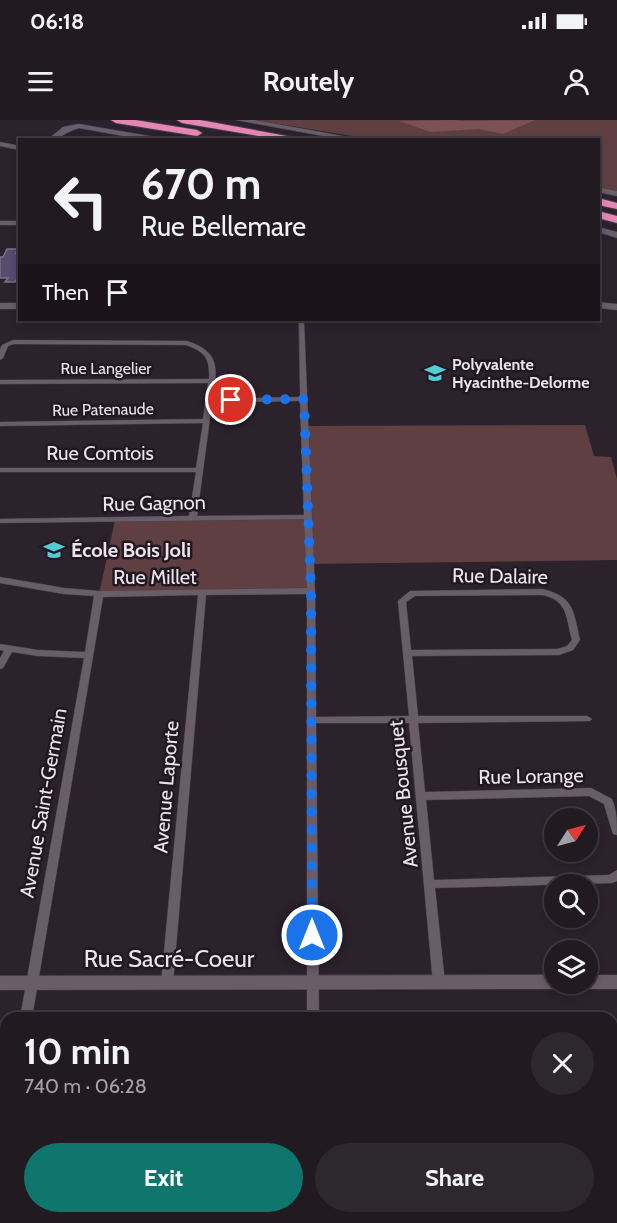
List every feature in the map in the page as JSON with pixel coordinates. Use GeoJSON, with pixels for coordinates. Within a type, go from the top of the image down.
{"type":"FeatureCollection","features":[{"type":"Feature","properties":{"kind":"highway"},"geometry":{"type":"LineString","coordinates":[[116,120],[223,138]]}},
{"type":"Feature","properties":{"kind":"highway"},"geometry":{"type":"LineString","coordinates":[[182,120],[291,138]]}},
{"type":"Feature","properties":{"kind":"highway"},"geometry":{"type":"LineString","coordinates":[[600,202],[617,206]]}},
{"type":"Feature","properties":{"kind":"highway"},"geometry":{"type":"LineString","coordinates":[[600,215],[617,220]]}},
{"type":"Feature","properties":{"kind":"street"},"geometry":{"type":"LineString","coordinates":[[240,120],[350,138]]}},
{"type":"Feature","properties":{"kind":"street"},"geometry":{"type":"LineString","coordinates":[[53,138],[66,129],[79,126],[149,138]]}},
{"type":"Feature","properties":{"kind":"street"},"geometry":{"type":"LineString","coordinates":[[0,144],[18,148]]}},
{"type":"Feature","properties":{"kind":"street"},"geometry":{"type":"LineString","coordinates":[[600,190],[617,194]]}},
{"type":"Feature","properties":{"kind":"street"},"geometry":{"type":"LineString","coordinates":[[0,223],[18,223]]}},
{"type":"Feature","properties":{"kind":"street"},"geometry":{"type":"LineString","coordinates":[[600,230],[617,235]]}},
{"type":"Feature","properties":{"kind":"street"},"geometry":{"type":"LineString","coordinates":[[0,298],[18,298]]}},
{"type":"Feature","properties":{"kind":"street"},"geometry":{"type":"LineString","coordinates":[[600,305],[617,307]]}},
{"type":"Feature","properties":{"kind":"street"},"geometry":{"type":"LineString","coordinates":[[0,306],[18,306]]}},
{"type":"Feature","properties":{"kind":"street"},"geometry":{"type":"LineString","coordinates":[[600,313],[617,315]]}},
{"type":"Feature","properties":{"kind":"street"},"geometry":{"type":"LineString","coordinates":[[301,321],[311,591],[313,1012]]}},
{"type":"Feature","properties":{"kind":"street"},"geometry":{"type":"LineString","coordinates":[[0,358],[5,345],[13,342],[187,343],[199,347],[210,356],[213,364],[212,381],[193,519]]}},
{"type":"Feature","properties":{"kind":"street","name":"Rue Langelier"},"geometry":{"type":"LineString","coordinates":[[0,382],[212,381]]}},
{"type":"Feature","properties":{"kind":"street"},"geometry":{"type":"LineString","coordinates":[[210,400],[304,399]]}},
{"type":"Feature","properties":{"kind":"street","name":"Rue Patenaude"},"geometry":{"type":"LineString","coordinates":[[0,423],[207,421]]}},
{"type":"Feature","properties":{"kind":"street","name":"Rue Comtois"},"geometry":{"type":"LineString","coordinates":[[0,470],[199,470]]}},
{"type":"Feature","properties":{"kind":"street","name":"Rue Gagnon"},"geometry":{"type":"LineString","coordinates":[[0,521],[308,517]]}},
{"type":"Feature","properties":{"kind":"street","name":"Rue Millet"},"geometry":{"type":"LineString","coordinates":[[0,580],[64,591],[99,594],[311,591]]}},
{"type":"Feature","properties":{"kind":"street","name":"Rue Dalaire"},"geometry":{"type":"LineString","coordinates":[[402,602],[413,593],[542,592],[556,594],[564,600],[576,640],[570,648],[559,652],[408,653]]}},
{"type":"Feature","properties":{"kind":"street","name":"Avenue Laporte"},"geometry":{"type":"LineString","coordinates":[[167,983],[202,593]]}},
{"type":"Feature","properties":{"kind":"street","name":"Avenue Saint-Germain"},"geometry":{"type":"LineString","coordinates":[[27,1012],[99,594]]}},
{"type":"Feature","properties":{"kind":"street","name":"Avenue Bousquet"},"geometry":{"type":"LineString","coordinates":[[402,602],[439,983]]}},
{"type":"Feature","properties":{"kind":"street"},"geometry":{"type":"LineString","coordinates":[[0,666],[5,648],[38,653],[88,655]]}},
{"type":"Feature","properties":{"kind":"street"},"geometry":{"type":"LineString","coordinates":[[311,720],[587,719]]}},
{"type":"Feature","properties":{"kind":"street","name":"Rue Lorange"},"geometry":{"type":"LineString","coordinates":[[421,796],[591,792],[608,802],[617,831]]}},
{"type":"Feature","properties":{"kind":"street"},"geometry":{"type":"LineString","coordinates":[[430,884],[612,879],[617,874]]}},
{"type":"Feature","properties":{"kind":"street","name":"Rue Sacré-Coeur"},"geometry":{"type":"LineString","coordinates":[[0,983],[544,982]]}},
{"type":"Feature","properties":{"kind":"street"},"geometry":{"type":"LineString","coordinates":[[598,982],[617,982]]}},
{"type":"Feature","properties":{"kind":"shaded area"},"geometry":{"type":"Polygon","coordinates":[[[254,120],[617,120],[617,191],[600,187],[600,138],[365,138],[254,120]]]}},
{"type":"Feature","properties":{"kind":"shaded area"},"geometry":{"type":"Polygon","coordinates":[[[535,120],[503,134],[479,129],[431,132],[399,121],[535,120]]]}},
{"type":"Feature","properties":{"kind":"shaded area"},"geometry":{"type":"Polygon","coordinates":[[[585,425],[594,456],[611,457],[617,479],[617,560],[310,564],[311,591],[99,594],[115,520],[308,517],[305,426],[585,425]]]}},
{"type":"Feature","properties":{"kind":"building"},"geometry":{"type":"Polygon","coordinates":[[[7,249],[18,249],[16,253],[18,253],[18,277],[15,282],[5,282],[8,278],[0,278],[0,257],[3,257],[7,249]]]}},
{"type":"Feature","properties":{"kind":"place","name":"Polyvalente Hyacinthe-Delorme"},"geometry":{"type":"Point","coordinates":[435,373]}},
{"type":"Feature","properties":{"kind":"place","name":"École Bois Joli"},"geometry":{"type":"Point","coordinates":[54,550]}},
{"type":"Feature","properties":{"kind":"route"},"geometry":{"type":"LineString","coordinates":[[231,400],[304,399],[311,591],[312,935]]}}]}
